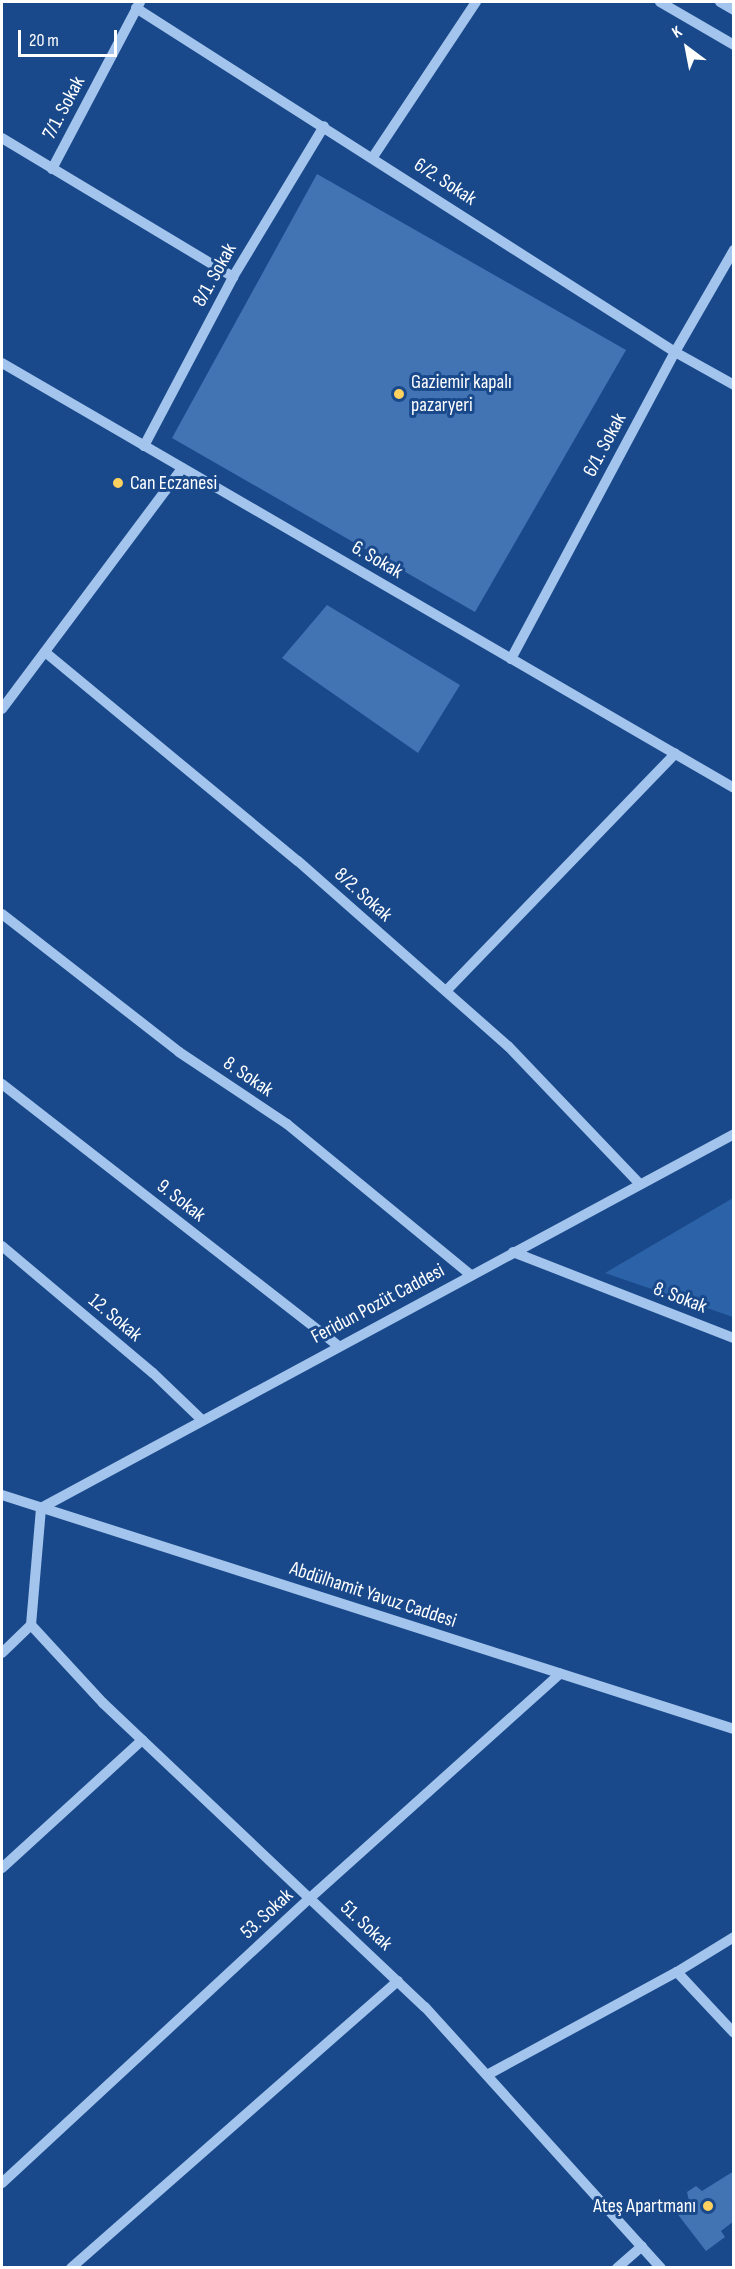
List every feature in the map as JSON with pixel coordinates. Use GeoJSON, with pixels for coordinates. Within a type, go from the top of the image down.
{"type":"FeatureCollection","features":[{"type":"Feature","properties":{"kind":"street"},"geometry":{"type":"LineString","coordinates":[[373,157],[476,2]]}},
{"type":"Feature","properties":{"kind":"street"},"geometry":{"type":"LineString","coordinates":[[660,2],[734,45]]}},
{"type":"Feature","properties":{"kind":"street"},"geometry":{"type":"LineString","coordinates":[[720,2],[734,10]]}},
{"type":"Feature","properties":{"kind":"street","name":"6/2. Sokak"},"geometry":{"type":"LineString","coordinates":[[138,5],[675,352],[734,385]]}},
{"type":"Feature","properties":{"kind":"street","name":"7/1. Sokak"},"geometry":{"type":"LineString","coordinates":[[52,169],[138,5]]}},
{"type":"Feature","properties":{"kind":"street","name":"8/1. Sokak"},"geometry":{"type":"LineString","coordinates":[[144,446],[233,278],[324,126]]}},
{"type":"Feature","properties":{"kind":"street"},"geometry":{"type":"LineString","coordinates":[[2,138],[233,278]]}},
{"type":"Feature","properties":{"kind":"street","name":"6/1. Sokak"},"geometry":{"type":"LineString","coordinates":[[511,659],[675,352],[734,250]]}},
{"type":"Feature","properties":{"kind":"street","name":"6. Sokak"},"geometry":{"type":"LineString","coordinates":[[2,363],[734,788]]}},
{"type":"Feature","properties":{"kind":"street"},"geometry":{"type":"LineString","coordinates":[[2,709],[182,468]]}},
{"type":"Feature","properties":{"kind":"street","name":"8/2. Sokak"},"geometry":{"type":"LineString","coordinates":[[45,652],[298,861],[446,991],[507,1046],[640,1184]]}},
{"type":"Feature","properties":{"kind":"street"},"geometry":{"type":"LineString","coordinates":[[446,991],[675,754]]}},
{"type":"Feature","properties":{"kind":"street","name":"8. Sokak"},"geometry":{"type":"LineString","coordinates":[[2,914],[179,1052],[287,1124],[471,1275]]}},
{"type":"Feature","properties":{"kind":"street","name":"9. Sokak"},"geometry":{"type":"LineString","coordinates":[[2,1084],[338,1346]]}},
{"type":"Feature","properties":{"kind":"street","name":"Feridun Pozüt Caddesi"},"geometry":{"type":"LineString","coordinates":[[41,1508],[734,1134]]}},
{"type":"Feature","properties":{"kind":"street","name":"12. Sokak"},"geometry":{"type":"LineString","coordinates":[[2,1246],[153,1373],[202,1420]]}},
{"type":"Feature","properties":{"kind":"street","name":"8. Sokak"},"geometry":{"type":"LineString","coordinates":[[513,1252],[734,1338]]}},
{"type":"Feature","properties":{"kind":"street","name":"Abdülhamit Yavuz Caddesi"},"geometry":{"type":"LineString","coordinates":[[2,1495],[734,1729]]}},
{"type":"Feature","properties":{"kind":"street"},"geometry":{"type":"LineString","coordinates":[[2,1653],[31,1625],[41,1508]]}},
{"type":"Feature","properties":{"kind":"street","name":"51. Sokak"},"geometry":{"type":"LineString","coordinates":[[31,1625],[103,1703],[425,2007],[661,2268]]}},
{"type":"Feature","properties":{"kind":"street","name":"53. Sokak"},"geometry":{"type":"LineString","coordinates":[[2,2183],[310,1898],[560,1674]]}},
{"type":"Feature","properties":{"kind":"street"},"geometry":{"type":"LineString","coordinates":[[2,1868],[142,1740]]}},
{"type":"Feature","properties":{"kind":"street"},"geometry":{"type":"LineString","coordinates":[[487,2075],[677,1972],[734,1937]]}},
{"type":"Feature","properties":{"kind":"street"},"geometry":{"type":"LineString","coordinates":[[677,1972],[734,2033]]}},
{"type":"Feature","properties":{"kind":"street"},"geometry":{"type":"LineString","coordinates":[[71,2268],[398,1981]]}},
{"type":"Feature","properties":{"kind":"street"},"geometry":{"type":"LineString","coordinates":[[617,2268],[642,2246]]}},
{"type":"Feature","properties":{"kind":"shaded area"},"geometry":{"type":"Polygon","coordinates":[[[733,1198],[733,1317],[605,1273],[733,1198]]]}},
{"type":"Feature","properties":{"kind":"building","name":"Gaziemir kapalı pazaryeri"},"geometry":{"type":"Polygon","coordinates":[[[317,174],[626,350],[475,612],[172,438],[317,174]]]}},
{"type":"Feature","properties":{"kind":"building"},"geometry":{"type":"Polygon","coordinates":[[[327,605],[460,685],[418,753],[282,658],[327,605]]]}},
{"type":"Feature","properties":{"kind":"building","name":"Ateş Apartmanı"},"geometry":{"type":"Polygon","coordinates":[[[734,2171],[734,2221],[721,2231],[725,2237],[706,2251],[676,2212],[689,2201],[687,2192],[696,2186],[702,2191],[734,2171]]]}},
{"type":"Feature","properties":{"kind":"place","name":"Gaziemir kapalı pazaryeri"},"geometry":{"type":"Point","coordinates":[399,394]}},
{"type":"Feature","properties":{"kind":"place","name":"Can Eczanesi"},"geometry":{"type":"Point","coordinates":[118,483]}},
{"type":"Feature","properties":{"kind":"place","name":"Ateş Apartmanı"},"geometry":{"type":"Point","coordinates":[708,2206]}}]}
